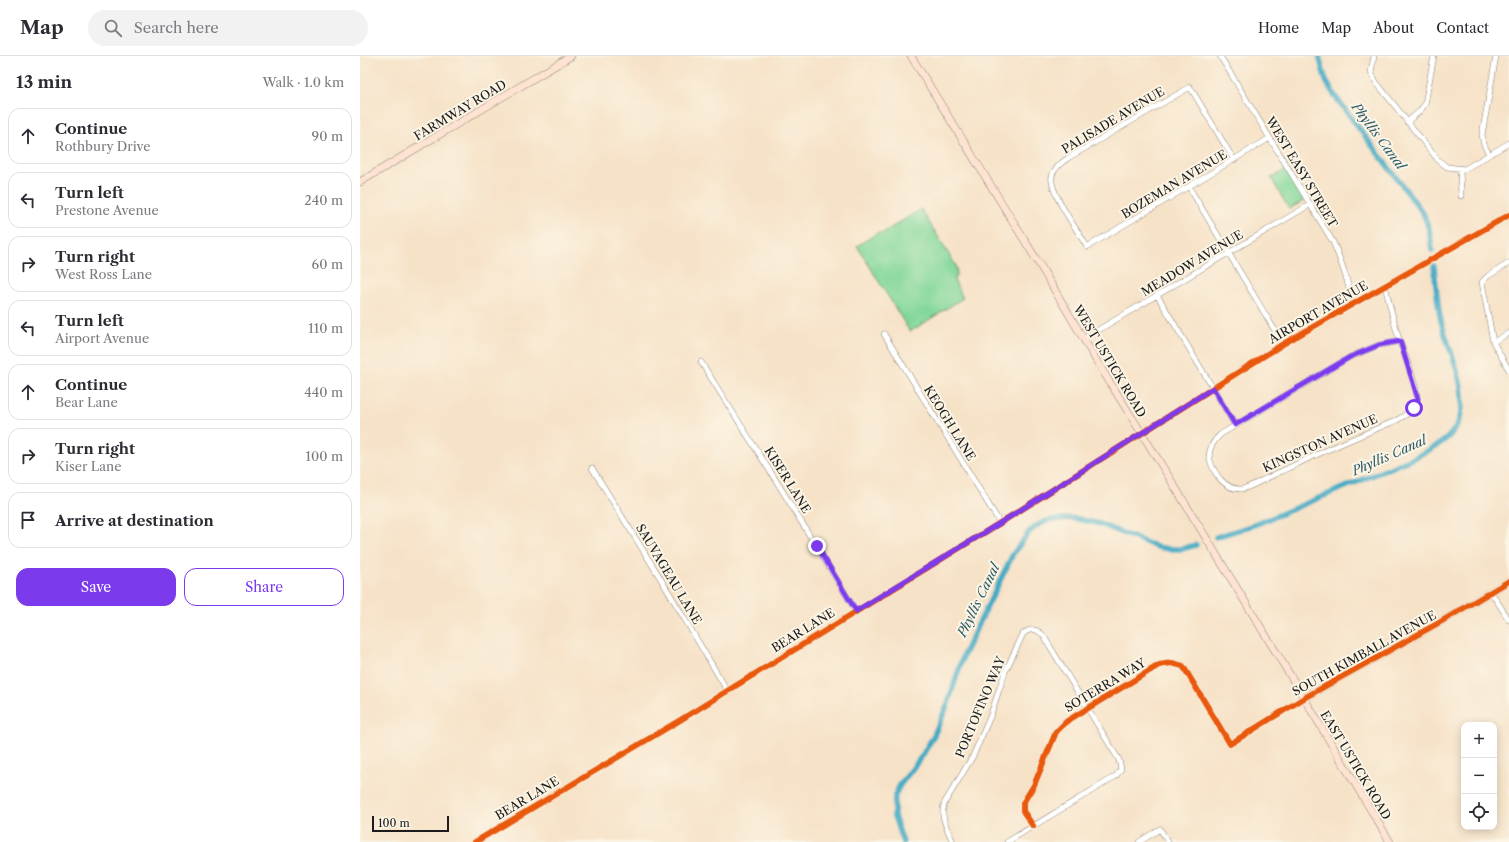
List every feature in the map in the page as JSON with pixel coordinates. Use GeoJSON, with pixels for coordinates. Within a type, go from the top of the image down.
{"type":"FeatureCollection","features":[{"type":"Feature","properties":{"kind":"main road","name":"FARMWAY ROAD"},"geometry":{"type":"LineString","coordinates":[[360,182],[571,56]]}},
{"type":"Feature","properties":{"kind":"main road","name":"WEST USTICK ROAD"},"geometry":{"type":"LineString","coordinates":[[911,56],[1304,698]]}},
{"type":"Feature","properties":{"kind":"main road","name":"SOUTH KIMBALL AVENUE"},"geometry":{"type":"LineString","coordinates":[[1304,698],[1442,622],[1509,581]]}},
{"type":"Feature","properties":{"kind":"main road","name":"EAST USTICK ROAD"},"geometry":{"type":"LineString","coordinates":[[1304,698],[1390,842]]}},
{"type":"Feature","properties":{"kind":"street","name":"WEST EASY STREET"},"geometry":{"type":"LineString","coordinates":[[1220,56],[1333,242],[1344,267],[1350,287],[1352,304]]}},
{"type":"Feature","properties":{"kind":"street"},"geometry":{"type":"LineString","coordinates":[[1374,56],[1371,72],[1376,82],[1438,160],[1447,167],[1465,169],[1509,143]]}},
{"type":"Feature","properties":{"kind":"street"},"geometry":{"type":"LineString","coordinates":[[1407,122],[1420,111],[1425,104],[1434,56]]}},
{"type":"Feature","properties":{"kind":"street"},"geometry":{"type":"LineString","coordinates":[[1489,154],[1482,136],[1496,56]]}},
{"type":"Feature","properties":{"kind":"street","name":"PALISADE AVENUE"},"geometry":{"type":"LineString","coordinates":[[1087,247],[1056,195],[1052,181],[1052,176],[1057,167],[1068,158],[1190,87],[1234,160]]}},
{"type":"Feature","properties":{"kind":"street","name":"BOZEMAN AVENUE"},"geometry":{"type":"LineString","coordinates":[[1087,247],[1270,138]]}},
{"type":"Feature","properties":{"kind":"street"},"geometry":{"type":"LineString","coordinates":[[1460,168],[1460,196]]}},
{"type":"Feature","properties":{"kind":"street"},"geometry":{"type":"LineString","coordinates":[[1189,187],[1283,344]]}},
{"type":"Feature","properties":{"kind":"street","name":"MEADOW AVENUE"},"geometry":{"type":"LineString","coordinates":[[1083,339],[1311,204]]}},
{"type":"Feature","properties":{"kind":"street","name":"AIRPORT AVENUE"},"geometry":{"type":"LineString","coordinates":[[1142,434],[1283,344],[1509,215]]}},
{"type":"Feature","properties":{"kind":"street"},"geometry":{"type":"LineString","coordinates":[[1509,263],[1488,276],[1482,282],[1493,342],[1509,370]]}},
{"type":"Feature","properties":{"kind":"street"},"geometry":{"type":"LineString","coordinates":[[1157,295],[1235,425],[1350,357],[1379,345],[1400,341],[1385,286]]}},
{"type":"Feature","properties":{"kind":"street"},"geometry":{"type":"LineString","coordinates":[[1493,342],[1509,333]]}},
{"type":"Feature","properties":{"kind":"street","name":"KEOGH LANE"},"geometry":{"type":"LineString","coordinates":[[884,334],[1000,523]]}},
{"type":"Feature","properties":{"kind":"street","name":"KINGSTON AVENUE"},"geometry":{"type":"LineString","coordinates":[[1235,425],[1215,440],[1211,448],[1210,458],[1213,468],[1221,481],[1231,487],[1241,489],[1251,486],[1304,460],[1395,421],[1408,414],[1414,408],[1418,399],[1400,341]]}},
{"type":"Feature","properties":{"kind":"street","name":"KISER LANE"},"geometry":{"type":"LineString","coordinates":[[700,362],[779,485],[856,611]]}},
{"type":"Feature","properties":{"kind":"street","name":"BEAR LANE"},"geometry":{"type":"LineString","coordinates":[[475,842],[727,690],[1142,434]]}},
{"type":"Feature","properties":{"kind":"street","name":"SAUVAGEAU LANE"},"geometry":{"type":"LineString","coordinates":[[592,468],[727,690]]}},
{"type":"Feature","properties":{"kind":"street"},"geometry":{"type":"LineString","coordinates":[[1492,592],[1509,620]]}},
{"type":"Feature","properties":{"kind":"street","name":"PORTOFINO WAY"},"geometry":{"type":"LineString","coordinates":[[953,842],[943,818],[942,809],[973,756],[990,717],[1005,672],[1023,634],[1028,630],[1033,629],[1043,635],[1086,708]]}},
{"type":"Feature","properties":{"kind":"street","name":"SOTERRA WAY"},"geometry":{"type":"LineString","coordinates":[[1033,826],[1023,811],[1023,803],[1034,785],[1056,732],[1067,721],[1086,708],[1159,665],[1172,663],[1183,666],[1230,744]]}},
{"type":"Feature","properties":{"kind":"street","name":"SOUTH KIMBALL AVENUE"},"geometry":{"type":"LineString","coordinates":[[1230,744],[1304,698]]}},
{"type":"Feature","properties":{"kind":"street"},"geometry":{"type":"LineString","coordinates":[[1007,842],[1116,776],[1121,769],[1119,760],[1086,708]]}},
{"type":"Feature","properties":{"kind":"street"},"geometry":{"type":"LineString","coordinates":[[1139,842],[1160,829],[1168,842]]}},
{"type":"Feature","properties":{"kind":"green space"},"geometry":{"type":"Polygon","coordinates":[[[1287,169],[1305,200],[1289,209],[1271,178],[1287,169]]]}},
{"type":"Feature","properties":{"kind":"green space"},"geometry":{"type":"Polygon","coordinates":[[[921,209],[956,266],[957,274],[954,280],[963,298],[910,332],[857,246],[879,232],[881,234],[921,209]]]}},
{"type":"Feature","properties":{"kind":"waterway","name":"Phyllis Canal"},"geometry":{"type":"LineString","coordinates":[[1319,56],[1326,81],[1337,99],[1423,213],[1429,229],[1432,250]]}},
{"type":"Feature","properties":{"kind":"waterway","name":"Phyllis Canal"},"geometry":{"type":"LineString","coordinates":[[1216,537],[1257,524],[1414,458],[1442,442],[1456,427],[1461,413],[1462,398],[1460,382],[1441,321],[1434,266]]}},
{"type":"Feature","properties":{"kind":"waterway","name":"Phyllis Canal"},"geometry":{"type":"LineString","coordinates":[[903,842],[894,816],[895,795],[900,785],[922,756],[933,737],[947,706],[964,654],[1013,554],[1029,532],[1038,525],[1049,520],[1074,518],[1100,524],[1157,547],[1182,549],[1196,545]]}},
{"type":"Feature","properties":{"kind":"cycle path"},"geometry":{"type":"LineString","coordinates":[[475,842],[677,722],[1000,523],[1283,344],[1509,215]]}},
{"type":"Feature","properties":{"kind":"cycle path"},"geometry":{"type":"LineString","coordinates":[[1033,826],[1023,811],[1023,803],[1034,785],[1056,732],[1067,721],[1159,665],[1172,663],[1183,666],[1230,744],[1304,698],[1442,621],[1509,581]]}},
{"type":"Feature","properties":{"kind":"route"},"geometry":{"type":"LineString","coordinates":[[817,546],[856,611],[1000,523],[1213,388],[1235,425],[1350,357],[1379,345],[1400,341],[1418,399],[1414,408]]}}]}
